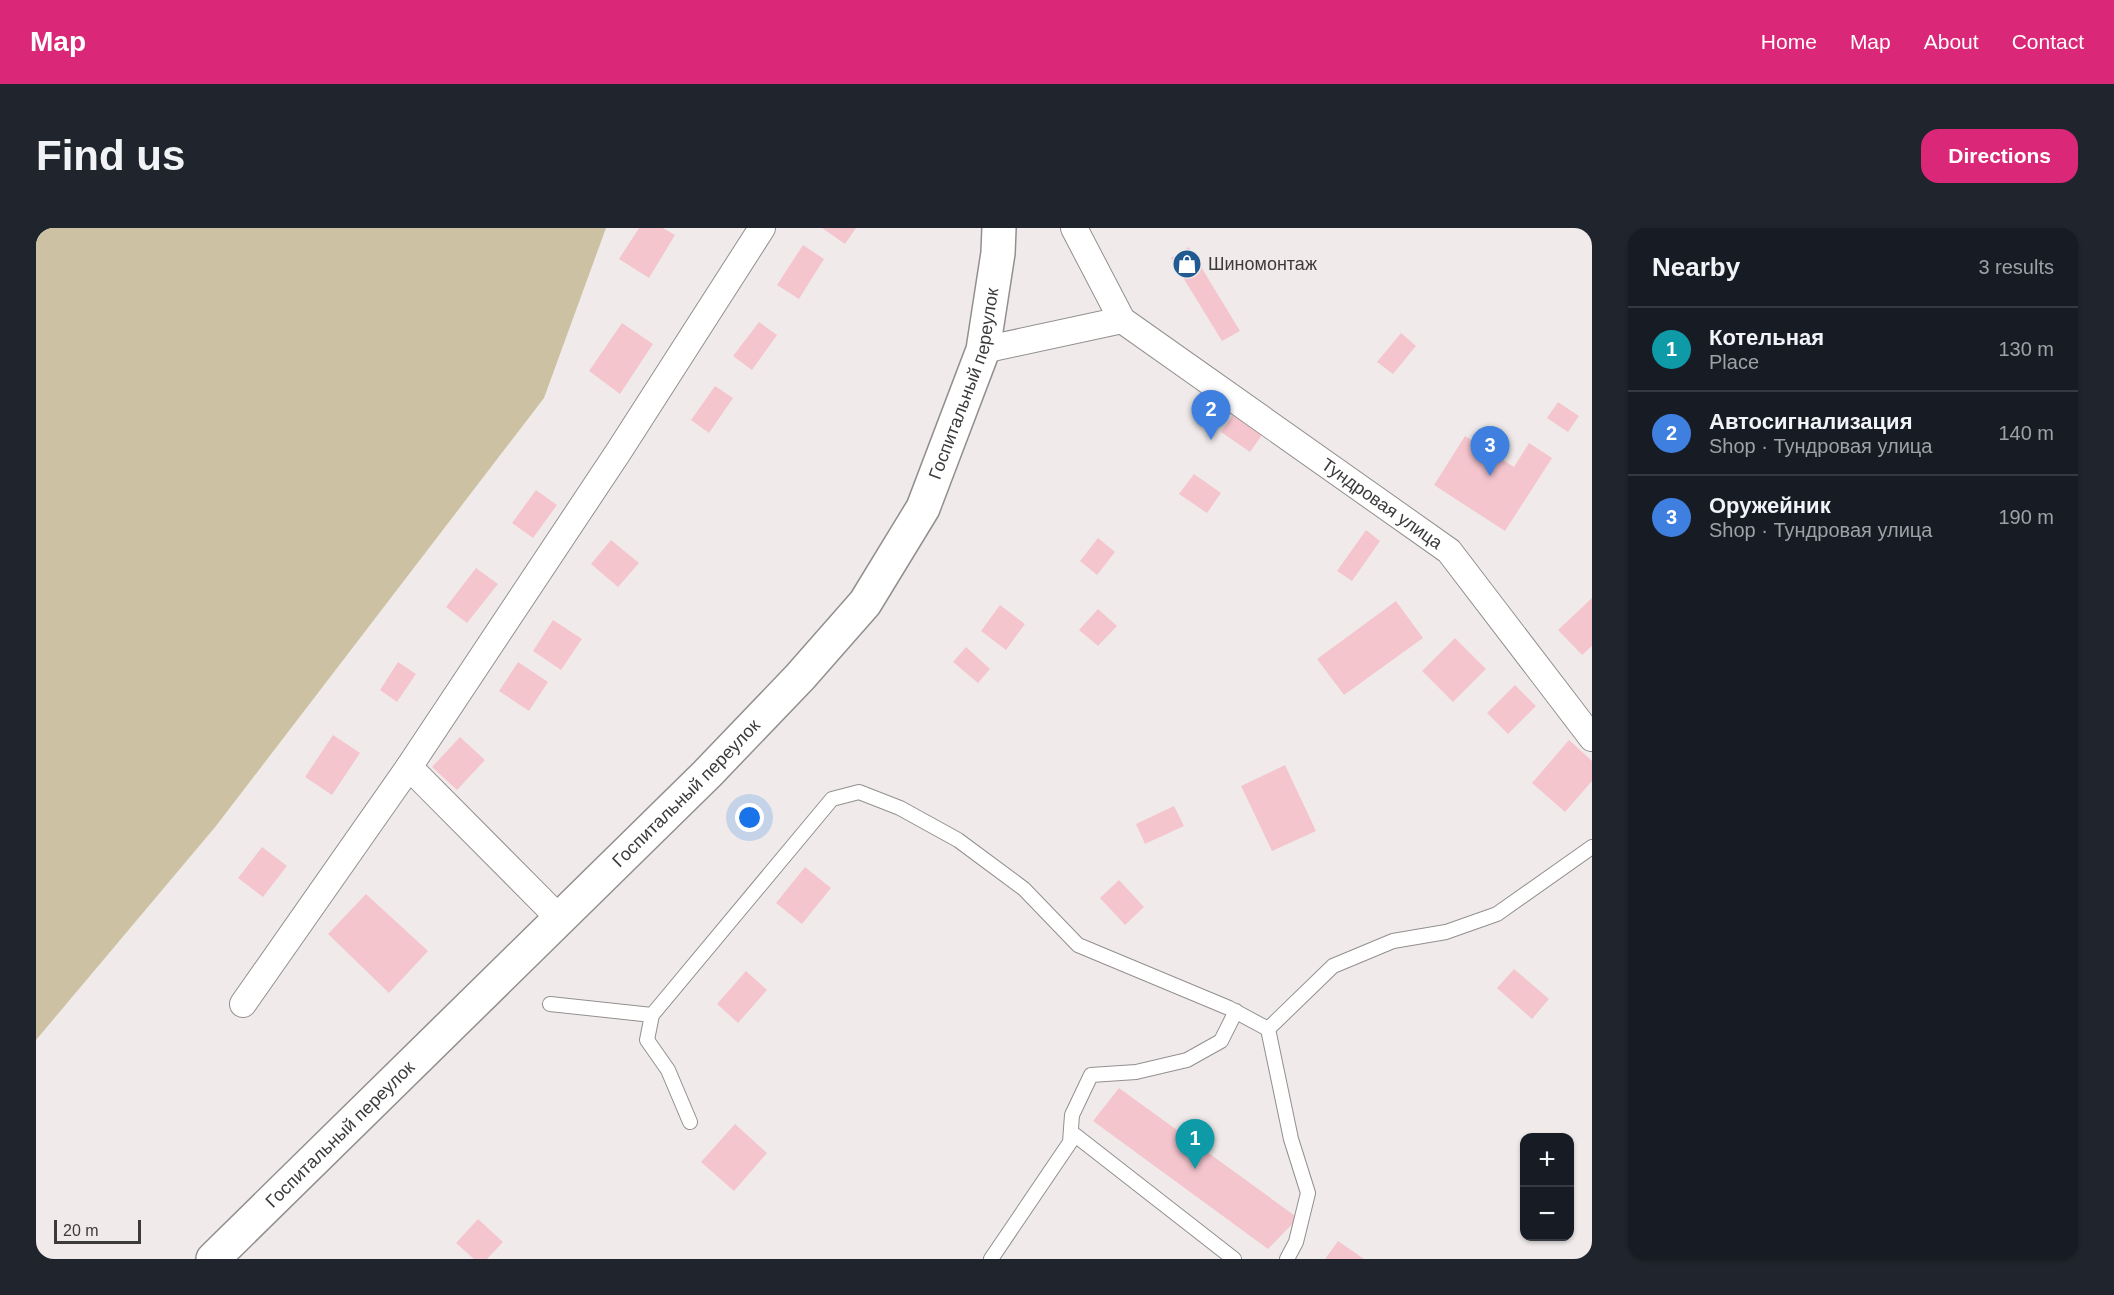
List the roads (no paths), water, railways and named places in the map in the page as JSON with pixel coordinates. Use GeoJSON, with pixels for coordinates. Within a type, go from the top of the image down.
{"type":"FeatureCollection","features":[{"type":"Feature","properties":{"kind":"main road","name":"Госпитальный переулок"},"geometry":{"type":"LineString","coordinates":[[213,1259],[561,920],[785,694],[865,603],[923,508],[983,350],[998,253],[999,228]]}},
{"type":"Feature","properties":{"kind":"street"},"geometry":{"type":"LineString","coordinates":[[243,1004],[408,767],[612,461],[762,228]]}},
{"type":"Feature","properties":{"kind":"street","name":"Тундровая улица"},"geometry":{"type":"LineString","coordinates":[[1074,228],[1122,320],[1449,551],[1590,731]]}},
{"type":"Feature","properties":{"kind":"street"},"geometry":{"type":"LineString","coordinates":[[983,350],[1122,320]]}},
{"type":"Feature","properties":{"kind":"street"},"geometry":{"type":"LineString","coordinates":[[408,767],[561,920]]}},
{"type":"Feature","properties":{"kind":"lane"},"geometry":{"type":"LineString","coordinates":[[690,1122],[668,1070],[647,1040],[652,1015],[832,799],[859,792],[900,808],[958,840],[1024,889],[1078,945],[1236,1011],[1268,1029],[1291,1139],[1308,1193],[1296,1242],[1287,1259]]}},
{"type":"Feature","properties":{"kind":"lane"},"geometry":{"type":"LineString","coordinates":[[1268,1029],[1334,966],[1393,941],[1446,932],[1497,915],[1592,847]]}},
{"type":"Feature","properties":{"kind":"lane"},"geometry":{"type":"LineString","coordinates":[[550,1004],[652,1015]]}},
{"type":"Feature","properties":{"kind":"lane"},"geometry":{"type":"LineString","coordinates":[[1070,1142],[1072,1115],[1092,1076],[1136,1072],[1187,1060],[1221,1041],[1236,1011]]}},
{"type":"Feature","properties":{"kind":"lane"},"geometry":{"type":"LineString","coordinates":[[991,1259],[1075,1135],[1234,1259]]}},
{"type":"Feature","properties":{"kind":"place","name":"Шиномонтаж"},"geometry":{"type":"Point","coordinates":[1187,264]}},
{"type":"Feature","properties":{"kind":"place","name":"Автосигнализация"},"geometry":{"type":"Point","coordinates":[1211,440]}},
{"type":"Feature","properties":{"kind":"place","name":"Оружейник"},"geometry":{"type":"Point","coordinates":[1490,476]}},
{"type":"Feature","properties":{"kind":"place","name":"Котельная"},"geometry":{"type":"Point","coordinates":[1195,1169]}}]}
